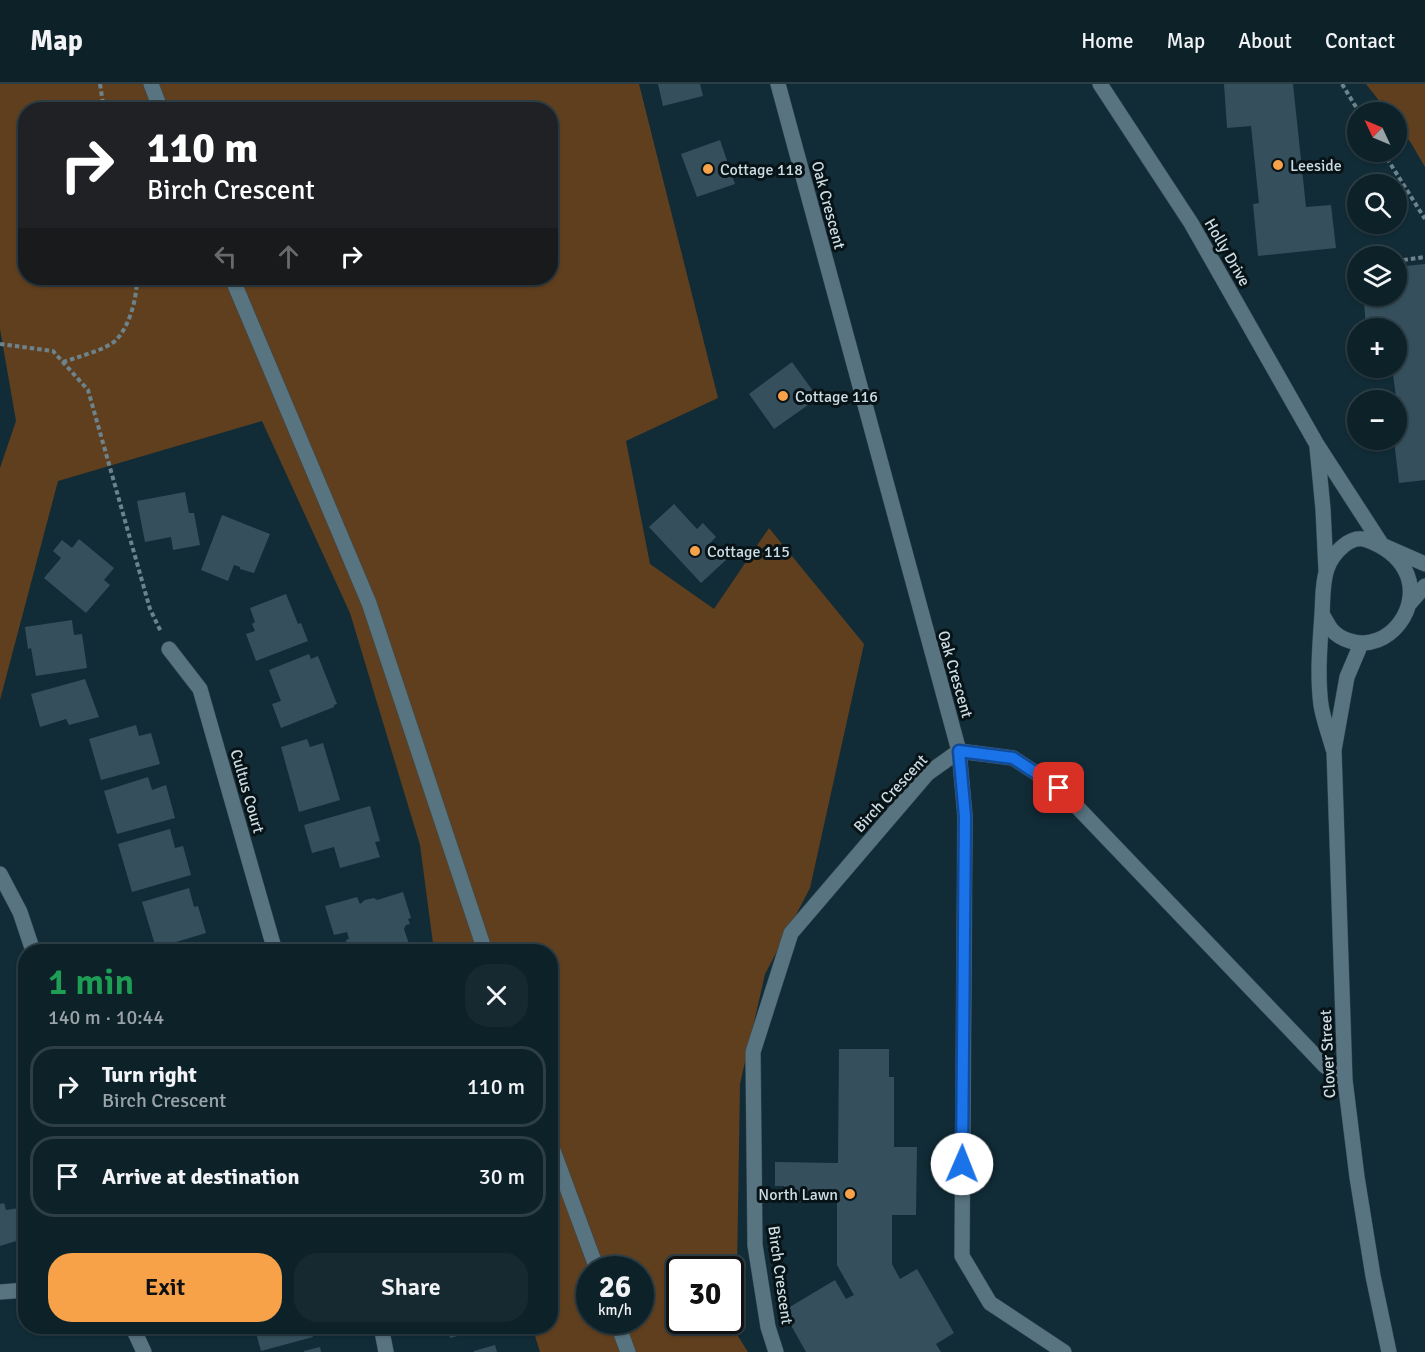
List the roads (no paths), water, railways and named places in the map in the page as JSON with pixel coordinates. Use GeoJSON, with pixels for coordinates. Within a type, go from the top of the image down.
{"type":"FeatureCollection","features":[{"type":"Feature","properties":{"kind":"street"},"geometry":{"type":"LineString","coordinates":[[150,84],[158,102]]}},
{"type":"Feature","properties":{"kind":"street","name":"Oak Crescent"},"geometry":{"type":"LineString","coordinates":[[778,84],[959,751],[965,816],[962,1256],[990,1303],[1064,1352]]}},
{"type":"Feature","properties":{"kind":"street","name":"Holly Drive"},"geometry":{"type":"LineString","coordinates":[[1100,84],[1191,223],[1316,443],[1382,545]]}},
{"type":"Feature","properties":{"kind":"street"},"geometry":{"type":"LineString","coordinates":[[235,285],[369,603],[483,944]]}},
{"type":"Feature","properties":{"kind":"street","name":"Holly Drive"},"geometry":{"type":"LineString","coordinates":[[1316,443],[1326,570]]}},
{"type":"Feature","properties":{"kind":"street"},"geometry":{"type":"LineString","coordinates":[[1425,564],[1363,538],[1348,542],[1335,554],[1326,570],[1322,614],[1332,631],[1342,639],[1361,644],[1378,641],[1393,631],[1404,617],[1410,603],[1425,586]]}},
{"type":"Feature","properties":{"kind":"street"},"geometry":{"type":"LineString","coordinates":[[1382,545],[1397,558],[1406,570],[1410,584],[1410,603]]}},
{"type":"Feature","properties":{"kind":"street","name":"Clover Street"},"geometry":{"type":"LineString","coordinates":[[1322,614],[1319,653],[1321,706],[1334,750]]}},
{"type":"Feature","properties":{"kind":"street","name":"Clover Street"},"geometry":{"type":"LineString","coordinates":[[1361,644],[1347,677],[1334,750],[1345,1080],[1370,1254],[1389,1352]]}},
{"type":"Feature","properties":{"kind":"street","name":"Cultus Court"},"geometry":{"type":"LineString","coordinates":[[169,649],[200,689],[273,944]]}},
{"type":"Feature","properties":{"kind":"street"},"geometry":{"type":"LineString","coordinates":[[959,751],[1013,758],[1059,788],[1325,1066],[1345,1080]]}},
{"type":"Feature","properties":{"kind":"street","name":"Birch Crescent"},"geometry":{"type":"LineString","coordinates":[[776,1352],[768,1327],[755,1245],[753,1052],[791,933],[927,774],[959,751]]}},
{"type":"Feature","properties":{"kind":"street"},"geometry":{"type":"LineString","coordinates":[[0,874],[20,912],[31,944]]}},
{"type":"Feature","properties":{"kind":"street"},"geometry":{"type":"LineString","coordinates":[[558,1164],[592,1256]]}},
{"type":"Feature","properties":{"kind":"street"},"geometry":{"type":"LineString","coordinates":[[0,1292],[18,1291]]}},
{"type":"Feature","properties":{"kind":"street"},"geometry":{"type":"LineString","coordinates":[[136,1334],[144,1352]]}},
{"type":"Feature","properties":{"kind":"street"},"geometry":{"type":"LineString","coordinates":[[383,1334],[386,1352]]}},
{"type":"Feature","properties":{"kind":"street"},"geometry":{"type":"LineString","coordinates":[[621,1334],[628,1352]]}},
{"type":"Feature","properties":{"kind":"place","name":"Leeside"},"geometry":{"type":"Point","coordinates":[1278,165]}},
{"type":"Feature","properties":{"kind":"place","name":"Cottage 118"},"geometry":{"type":"Point","coordinates":[708,169]}},
{"type":"Feature","properties":{"kind":"place","name":"Cottage 116"},"geometry":{"type":"Point","coordinates":[783,396]}},
{"type":"Feature","properties":{"kind":"place","name":"Cottage 115"},"geometry":{"type":"Point","coordinates":[695,551]}},
{"type":"Feature","properties":{"kind":"place","name":"North Lawn"},"geometry":{"type":"Point","coordinates":[850,1194]}}]}
